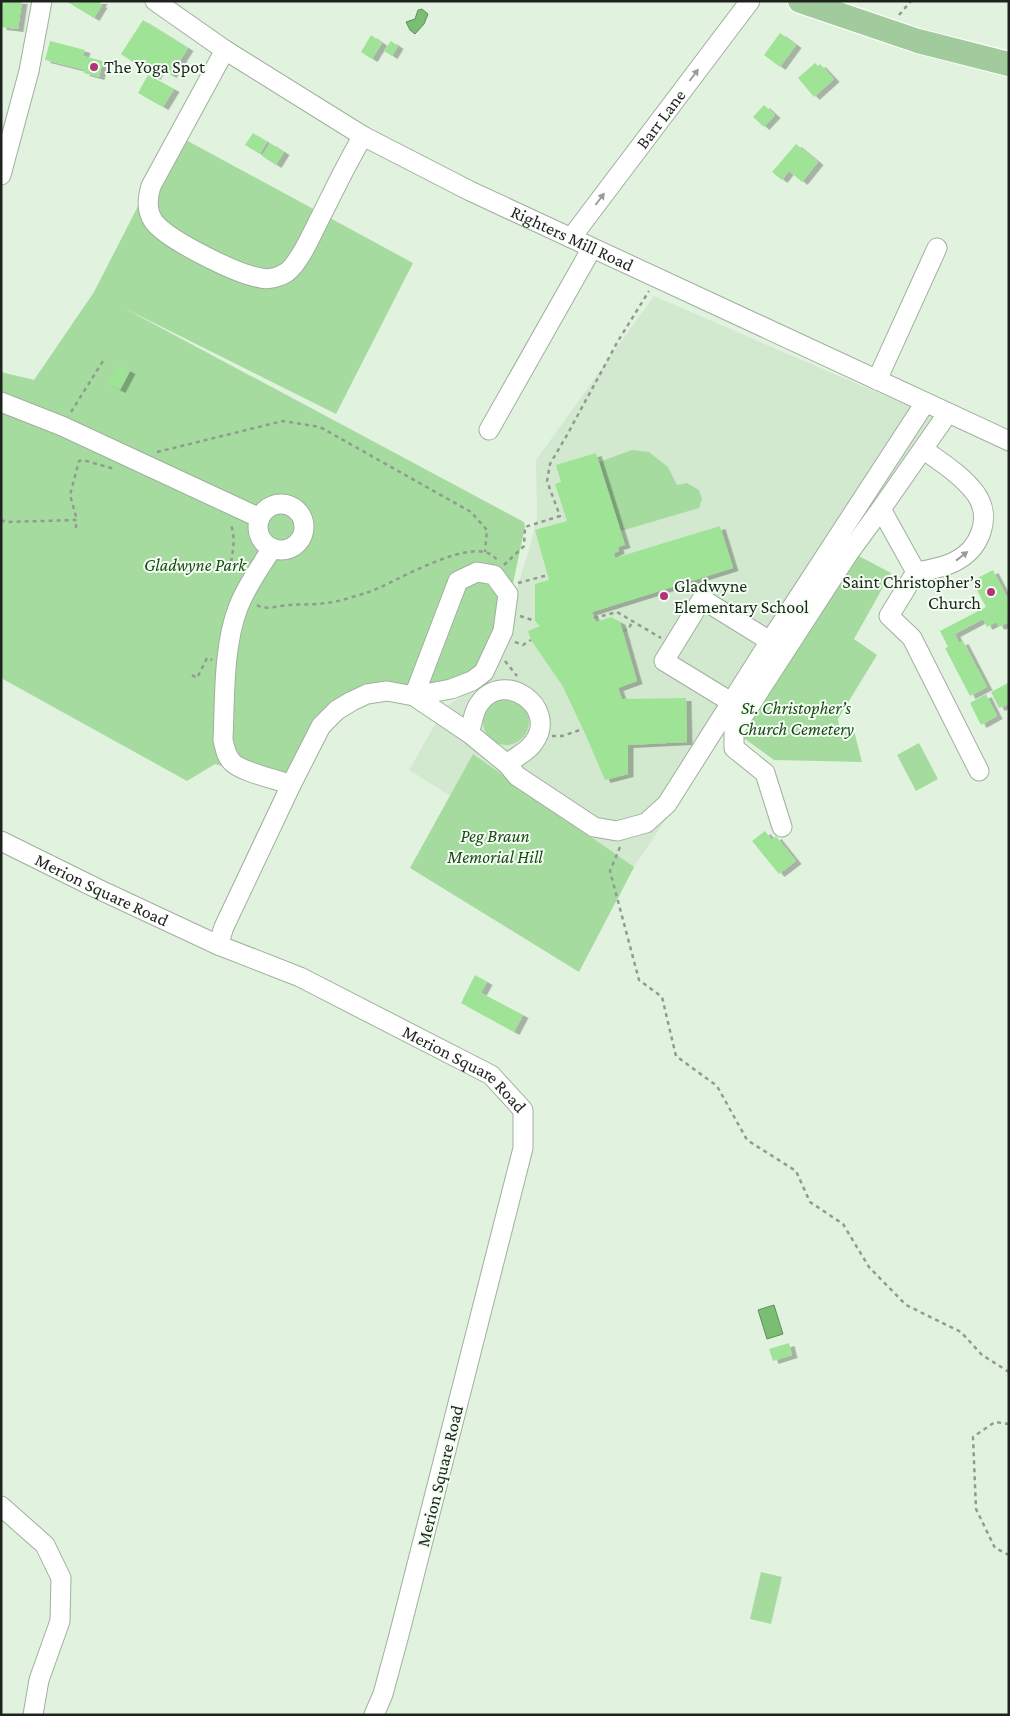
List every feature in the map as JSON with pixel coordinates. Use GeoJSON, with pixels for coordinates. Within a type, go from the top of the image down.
{"type":"FeatureCollection","features":[{"type":"Feature","properties":{"kind":"main road"},"geometry":{"type":"LineString","coordinates":[[800,1],[918,41],[1009,64]]}},
{"type":"Feature","properties":{"kind":"street"},"geometry":{"type":"LineString","coordinates":[[1,175],[30,71],[42,1]]}},
{"type":"Feature","properties":{"kind":"street","name":"Righters Mill Road"},"geometry":{"type":"LineString","coordinates":[[155,1],[226,50],[362,136],[470,191],[1009,441]]}},
{"type":"Feature","properties":{"kind":"street","name":"Barr Lane"},"geometry":{"type":"LineString","coordinates":[[571,238],[750,1]]}},
{"type":"Feature","properties":{"kind":"street"},"geometry":{"type":"LineString","coordinates":[[226,50],[151,186],[147,200],[149,211],[153,221],[164,232],[210,258],[260,278],[272,279],[287,272],[303,252],[362,136]]}},
{"type":"Feature","properties":{"kind":"street"},"geometry":{"type":"LineString","coordinates":[[489,430],[592,248]]}},
{"type":"Feature","properties":{"kind":"street"},"geometry":{"type":"LineString","coordinates":[[877,380],[937,248]]}},
{"type":"Feature","properties":{"kind":"street"},"geometry":{"type":"LineString","coordinates":[[1,402],[62,426],[260,518]]}},
{"type":"Feature","properties":{"kind":"street"},"geometry":{"type":"LineString","coordinates":[[414,696],[469,733],[508,764],[517,776],[594,827],[617,831],[646,823],[667,804],[770,641],[926,403]]}},
{"type":"Feature","properties":{"kind":"street"},"geometry":{"type":"LineString","coordinates":[[782,827],[765,773],[734,748],[734,730],[848,554],[948,413]]}},
{"type":"Feature","properties":{"kind":"street"},"geometry":{"type":"LineString","coordinates":[[923,449],[966,482],[979,499],[984,517],[978,539],[970,550],[959,560],[944,566],[916,572],[889,616],[912,638],[979,771]]}},
{"type":"Feature","properties":{"kind":"street"},"geometry":{"type":"LineString","coordinates":[[286,505],[297,511],[303,522],[302,534],[295,544],[284,549],[272,548],[261,539],[258,525],[260,518],[263,512],[273,506],[286,505]]}},
{"type":"Feature","properties":{"kind":"street"},"geometry":{"type":"LineString","coordinates":[[881,509],[916,572]]}},
{"type":"Feature","properties":{"kind":"street"},"geometry":{"type":"LineString","coordinates":[[272,548],[237,610],[229,645],[223,740],[230,761],[238,768],[291,785]]}},
{"type":"Feature","properties":{"kind":"street"},"geometry":{"type":"LineString","coordinates":[[218,945],[224,927],[321,726],[337,710],[367,694],[386,691],[414,696],[452,689],[472,681],[484,672],[503,631],[508,594],[494,575],[477,572],[458,582],[414,696]]}},
{"type":"Feature","properties":{"kind":"street"},"geometry":{"type":"LineString","coordinates":[[732,702],[664,661],[702,599],[770,641]]}},
{"type":"Feature","properties":{"kind":"street"},"geometry":{"type":"LineString","coordinates":[[469,733],[479,703],[487,695],[509,690],[520,693],[530,699],[536,708],[540,720],[539,731],[535,742],[508,764]]}},
{"type":"Feature","properties":{"kind":"street","name":"Merion Square Road"},"geometry":{"type":"LineString","coordinates":[[1,841],[218,945],[300,977],[491,1075],[523,1110],[523,1148],[400,1635],[383,1694],[374,1715]]}},
{"type":"Feature","properties":{"kind":"street"},"geometry":{"type":"LineString","coordinates":[[1,1506],[45,1545],[61,1578],[60,1621],[38,1680],[33,1715]]}},
{"type":"Feature","properties":{"kind":"path"},"geometry":{"type":"LineString","coordinates":[[503,567],[524,546],[525,527],[560,516],[547,481],[550,464],[618,341],[657,279]]}},
{"type":"Feature","properties":{"kind":"path"},"geometry":{"type":"LineString","coordinates":[[62,426],[103,361]]}},
{"type":"Feature","properties":{"kind":"path"},"geometry":{"type":"LineString","coordinates":[[76,528],[77,515],[70,495],[79,461],[83,460],[111,468],[119,467],[131,459],[212,437],[283,421],[320,427],[470,512],[487,530],[485,552]]}},
{"type":"Feature","properties":{"kind":"path"},"geometry":{"type":"LineString","coordinates":[[228,518],[234,532],[235,541],[230,570]]}},
{"type":"Feature","properties":{"kind":"path"},"geometry":{"type":"LineString","coordinates":[[1,520],[6,522],[76,520]]}},
{"type":"Feature","properties":{"kind":"path"},"geometry":{"type":"LineString","coordinates":[[244,595],[261,608],[326,603],[370,591],[462,552],[485,552],[493,555],[497,559],[498,565],[508,570]]}},
{"type":"Feature","properties":{"kind":"path"},"geometry":{"type":"LineString","coordinates":[[519,588],[516,583],[548,575]]}},
{"type":"Feature","properties":{"kind":"path"},"geometry":{"type":"LineString","coordinates":[[520,616],[521,610]]}},
{"type":"Feature","properties":{"kind":"path"},"geometry":{"type":"LineString","coordinates":[[594,618],[617,612],[673,646]]}},
{"type":"Feature","properties":{"kind":"path"},"geometry":{"type":"LineString","coordinates":[[622,631],[629,628],[632,621]]}},
{"type":"Feature","properties":{"kind":"path"},"geometry":{"type":"LineString","coordinates":[[502,657],[518,676]]}},
{"type":"Feature","properties":{"kind":"path"},"geometry":{"type":"LineString","coordinates":[[192,675],[198,678],[207,658]]}},
{"type":"Feature","properties":{"kind":"path"},"geometry":{"type":"LineString","coordinates":[[546,735],[553,737],[562,736],[584,729]]}},
{"type":"Feature","properties":{"kind":"path"},"geometry":{"type":"LineString","coordinates":[[629,827],[610,871],[639,980],[662,998],[676,1056],[717,1086],[747,1140],[796,1171],[810,1202],[843,1224],[869,1267],[906,1305],[961,1332],[982,1355],[1009,1372]]}},
{"type":"Feature","properties":{"kind":"path"},"geometry":{"type":"LineString","coordinates":[[1009,1424],[995,1422],[973,1436],[976,1509],[995,1548],[1009,1555]]}},
{"type":"Feature","properties":{"kind":"shaded area"},"geometry":{"type":"Polygon","coordinates":[[[422,9],[428,14],[424,24],[415,34],[410,30],[406,22],[415,19],[418,10],[422,9]]]}},
{"type":"Feature","properties":{"kind":"shaded area","name":"Gladwyne Elementary School"},"geometry":{"type":"Polygon","coordinates":[[[654,296],[934,417],[634,867],[617,901],[409,770],[445,707],[472,689],[498,650],[531,543],[537,517],[536,460],[654,296]]]}},
{"type":"Feature","properties":{"kind":"shaded area"},"geometry":{"type":"Polygon","coordinates":[[[774,1305],[783,1334],[767,1339],[758,1310],[774,1305]]]}},
{"type":"Feature","properties":{"kind":"green space","name":"Gladwyne Park"},"geometry":{"type":"Polygon","coordinates":[[[175,134],[413,263],[336,414],[122,307],[524,522],[525,527],[503,631],[472,681],[387,691],[337,710],[291,785],[215,764],[187,781],[1,678],[1,372],[34,380],[94,292],[175,134]]]}},
{"type":"Feature","properties":{"kind":"green space"},"geometry":{"type":"Polygon","coordinates":[[[632,450],[649,452],[668,467],[677,485],[687,483],[699,490],[702,499],[699,508],[621,531],[599,462],[632,450]]]}},
{"type":"Feature","properties":{"kind":"green space","name":"St. Christopher’s Church Cemetery"},"geometry":{"type":"Polygon","coordinates":[[[855,554],[891,573],[854,639],[877,655],[838,719],[840,733],[854,731],[862,762],[774,760],[738,734],[855,554]]]}},
{"type":"Feature","properties":{"kind":"green space"},"geometry":{"type":"Polygon","coordinates":[[[511,699],[523,705],[528,713],[528,731],[523,739],[515,744],[501,745],[489,739],[484,731],[483,717],[489,705],[497,700],[511,699]]]}},
{"type":"Feature","properties":{"kind":"green space"},"geometry":{"type":"Polygon","coordinates":[[[919,743],[938,779],[916,791],[897,755],[919,743]]]}},
{"type":"Feature","properties":{"kind":"green space","name":"Peg Braun Memorial Hill"},"geometry":{"type":"Polygon","coordinates":[[[473,754],[634,867],[579,972],[410,868],[473,754]]]}},
{"type":"Feature","properties":{"kind":"green space"},"geometry":{"type":"Polygon","coordinates":[[[761,1572],[782,1577],[771,1624],[750,1619],[761,1572]]]}},
{"type":"Feature","properties":{"kind":"building"},"geometry":{"type":"Polygon","coordinates":[[[1,1],[22,1],[18,29],[1,27],[1,1]]]}},
{"type":"Feature","properties":{"kind":"building"},"geometry":{"type":"Polygon","coordinates":[[[66,1],[102,1],[100,4],[102,5],[94,18],[66,1]]]}},
{"type":"Feature","properties":{"kind":"building"},"geometry":{"type":"Polygon","coordinates":[[[143,20],[188,48],[171,75],[160,68],[155,77],[121,54],[143,20]]]}},
{"type":"Feature","properties":{"kind":"building"},"geometry":{"type":"Polygon","coordinates":[[[780,33],[796,45],[780,67],[764,55],[780,33]]]}},
{"type":"Feature","properties":{"kind":"building"},"geometry":{"type":"Polygon","coordinates":[[[371,35],[382,43],[372,59],[361,52],[371,35]]]}},
{"type":"Feature","properties":{"kind":"building"},"geometry":{"type":"Polygon","coordinates":[[[50,41],[85,50],[83,56],[103,61],[99,77],[84,73],[85,70],[45,60],[50,41]]]}},
{"type":"Feature","properties":{"kind":"building"},"geometry":{"type":"Polygon","coordinates":[[[391,41],[398,46],[392,56],[384,51],[391,41]]]}},
{"type":"Feature","properties":{"kind":"building"},"geometry":{"type":"Polygon","coordinates":[[[815,63],[818,66],[820,64],[834,79],[814,97],[798,78],[815,63]]]}},
{"type":"Feature","properties":{"kind":"building"},"geometry":{"type":"Polygon","coordinates":[[[148,75],[174,89],[163,107],[138,93],[148,75]]]}},
{"type":"Feature","properties":{"kind":"building"},"geometry":{"type":"Polygon","coordinates":[[[764,105],[775,115],[764,127],[753,117],[764,105]]]}},
{"type":"Feature","properties":{"kind":"building"},"geometry":{"type":"Polygon","coordinates":[[[253,133],[267,142],[260,154],[245,145],[253,133]]]}},
{"type":"Feature","properties":{"kind":"building"},"geometry":{"type":"Polygon","coordinates":[[[270,143],[284,152],[276,165],[262,156],[270,143]]]}},
{"type":"Feature","properties":{"kind":"building"},"geometry":{"type":"Polygon","coordinates":[[[796,144],[818,162],[802,182],[789,171],[782,180],[772,172],[796,144]]]}},
{"type":"Feature","properties":{"kind":"building"},"geometry":{"type":"Polygon","coordinates":[[[118,365],[130,371],[120,390],[108,384],[118,365]]]}},
{"type":"Feature","properties":{"kind":"building"},"geometry":{"type":"Polygon","coordinates":[[[596,453],[625,545],[618,547],[619,551],[614,553],[615,558],[720,526],[733,568],[592,612],[596,622],[611,617],[620,622],[637,681],[618,688],[622,699],[686,698],[687,742],[628,745],[628,774],[605,780],[562,685],[531,640],[528,631],[540,626],[535,621],[535,584],[549,580],[535,530],[567,521],[555,484],[561,482],[556,465],[596,453]]]}},
{"type":"Feature","properties":{"kind":"building"},"geometry":{"type":"Polygon","coordinates":[[[993,570],[1009,601],[1009,622],[999,627],[996,622],[987,627],[983,619],[955,634],[959,643],[963,641],[987,687],[970,696],[945,648],[948,647],[940,631],[986,607],[972,581],[993,570]]]}},
{"type":"Feature","properties":{"kind":"building"},"geometry":{"type":"Polygon","coordinates":[[[1008,683],[1009,704],[999,708],[991,692],[1008,683]]]}},
{"type":"Feature","properties":{"kind":"building"},"geometry":{"type":"Polygon","coordinates":[[[986,694],[997,716],[981,725],[970,703],[986,694]]]}},
{"type":"Feature","properties":{"kind":"building"},"geometry":{"type":"Polygon","coordinates":[[[765,831],[772,840],[776,836],[796,861],[779,874],[752,841],[765,831]]]}},
{"type":"Feature","properties":{"kind":"building"},"geometry":{"type":"Polygon","coordinates":[[[475,975],[487,982],[481,993],[523,1015],[514,1032],[461,1003],[475,975]]]}},
{"type":"Feature","properties":{"kind":"building"},"geometry":{"type":"Polygon","coordinates":[[[789,1343],[792,1355],[773,1361],[769,1349],[789,1343]]]}},
{"type":"Feature","properties":{"kind":"place","name":"The Yoga Spot"},"geometry":{"type":"Point","coordinates":[94,67]}},
{"type":"Feature","properties":{"kind":"place","name":"Saint Christopher’s Church"},"geometry":{"type":"Point","coordinates":[991,592]}},
{"type":"Feature","properties":{"kind":"place","name":"Gladwyne Elementary School"},"geometry":{"type":"Point","coordinates":[664,596]}}]}
